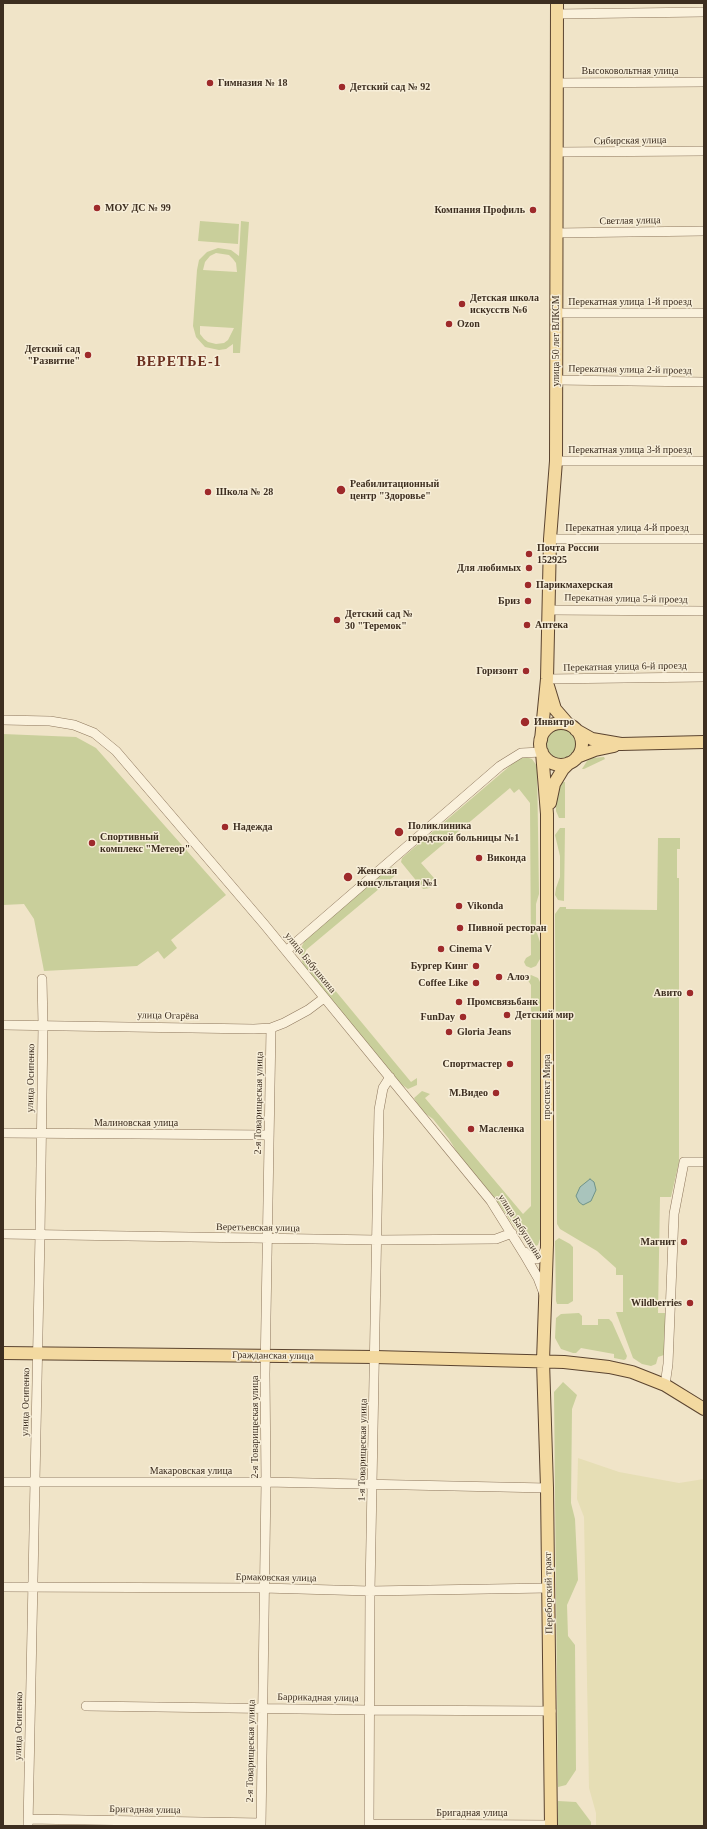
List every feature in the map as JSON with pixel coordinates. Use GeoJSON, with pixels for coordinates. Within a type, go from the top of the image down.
{"type":"FeatureCollection","features":[{"type":"Feature","properties":{"kind":"main road","name":"улица 50 лет ВЛКСМ"},"geometry":{"type":"LineString","coordinates":[[542,746],[547,679],[550,539],[556,462],[557,9]]}},
{"type":"Feature","properties":{"kind":"main road","name":"улица 50 лет ВЛКСМ"},"geometry":{"type":"LineString","coordinates":[[547,679],[553,704],[572,727],[582,743],[573,760]]}},
{"type":"Feature","properties":{"kind":"main road"},"geometry":{"type":"LineString","coordinates":[[621,744],[595,750],[573,760],[555,763],[546,758],[542,746],[549,727],[558,724],[572,727],[592,739],[621,744],[704,742]]}},
{"type":"Feature","properties":{"kind":"main road","name":"проспект Мира"},"geometry":{"type":"LineString","coordinates":[[542,746],[548,814],[547,1245],[544,1296],[543,1361]]}},
{"type":"Feature","properties":{"kind":"main road","name":"проспект Мира"},"geometry":{"type":"LineString","coordinates":[[548,814],[554,784],[563,769],[573,760]]}},
{"type":"Feature","properties":{"kind":"main road","name":"Гражданская улица"},"geometry":{"type":"LineString","coordinates":[[3,1353],[375,1357],[543,1361],[609,1367],[632,1372],[665,1385],[704,1409]]}},
{"type":"Feature","properties":{"kind":"main road","name":"Переборский тракт"},"geometry":{"type":"LineString","coordinates":[[543,1361],[551,1711],[551,1825]]}},
{"type":"Feature","properties":{"kind":"street"},"geometry":{"type":"LineString","coordinates":[[557,9],[704,12]]}},
{"type":"Feature","properties":{"kind":"street","name":"Высоковольтная улица"},"geometry":{"type":"LineString","coordinates":[[556,83],[704,82]]}},
{"type":"Feature","properties":{"kind":"street","name":"Сибирская улица"},"geometry":{"type":"LineString","coordinates":[[556,152],[704,151]]}},
{"type":"Feature","properties":{"kind":"street","name":"Светлая улица"},"geometry":{"type":"LineString","coordinates":[[556,232],[704,231]]}},
{"type":"Feature","properties":{"kind":"street","name":"Перекатная улица 1-й проезд"},"geometry":{"type":"LineString","coordinates":[[556,313],[704,313]]}},
{"type":"Feature","properties":{"kind":"street","name":"Перекатная улица 2-й проезд"},"geometry":{"type":"LineString","coordinates":[[556,380],[704,382]]}},
{"type":"Feature","properties":{"kind":"street","name":"Перекатная улица 3-й проезд"},"geometry":{"type":"LineString","coordinates":[[556,462],[704,461]]}},
{"type":"Feature","properties":{"kind":"street","name":"Перекатная улица 4-й проезд"},"geometry":{"type":"LineString","coordinates":[[550,539],[704,539]]}},
{"type":"Feature","properties":{"kind":"street","name":"Перекатная улица 5-й проезд"},"geometry":{"type":"LineString","coordinates":[[548,610],[704,611]]}},
{"type":"Feature","properties":{"kind":"street","name":"Перекатная улица 6-й проезд"},"geometry":{"type":"LineString","coordinates":[[547,679],[704,677]]}},
{"type":"Feature","properties":{"kind":"street","name":"улица Бабушкина"},"geometry":{"type":"LineString","coordinates":[[3,720],[67,723],[87,730],[100,738],[123,760],[286,951],[491,1201],[512,1233],[538,1278],[544,1296]]}},
{"type":"Feature","properties":{"kind":"street"},"geometry":{"type":"LineString","coordinates":[[286,951],[500,766],[520,753],[542,746]]}},
{"type":"Feature","properties":{"kind":"street","name":"улица Осипенко"},"geometry":{"type":"LineString","coordinates":[[28,1822],[40,1234],[43,1024],[42,979]]}},
{"type":"Feature","properties":{"kind":"street","name":"улица Огарёва"},"geometry":{"type":"LineString","coordinates":[[3,1025],[43,1024],[254,1029],[271,1028],[297,1017],[324,998]]}},
{"type":"Feature","properties":{"kind":"street","name":"2-я Товарищеская улица"},"geometry":{"type":"LineString","coordinates":[[261,1824],[271,1028]]}},
{"type":"Feature","properties":{"kind":"street","name":"1-я Товарищеская улица"},"geometry":{"type":"LineString","coordinates":[[369,1825],[370,1591],[378,1240],[379,1110],[383,1088],[390,1077]]}},
{"type":"Feature","properties":{"kind":"street","name":"Малиновская улица"},"geometry":{"type":"LineString","coordinates":[[3,1134],[269,1135]]}},
{"type":"Feature","properties":{"kind":"street"},"geometry":{"type":"LineString","coordinates":[[665,1385],[668,1371],[674,1214],[684,1162],[704,1162]]}},
{"type":"Feature","properties":{"kind":"street","name":"Веретьевская улица"},"geometry":{"type":"LineString","coordinates":[[3,1234],[378,1240],[496,1239],[512,1233]]}},
{"type":"Feature","properties":{"kind":"street"},"geometry":{"type":"LineString","coordinates":[[519,1245],[529,1256],[537,1259],[544,1254],[547,1245]]}},
{"type":"Feature","properties":{"kind":"street","name":"Макаровская улица"},"geometry":{"type":"LineString","coordinates":[[3,1482],[266,1482],[547,1488]]}},
{"type":"Feature","properties":{"kind":"street","name":"Ермаковская улица"},"geometry":{"type":"LineString","coordinates":[[3,1587],[263,1588],[370,1591],[548,1588]]}},
{"type":"Feature","properties":{"kind":"street","name":"Баррикадная улица"},"geometry":{"type":"LineString","coordinates":[[86,1706],[551,1711]]}},
{"type":"Feature","properties":{"kind":"street","name":"Бригадная улица"},"geometry":{"type":"LineString","coordinates":[[28,1822],[261,1824]]}},
{"type":"Feature","properties":{"kind":"street","name":"Бригадная улица"},"geometry":{"type":"LineString","coordinates":[[369,1825],[551,1825]]}},
{"type":"Feature","properties":{"kind":"shaded area"},"geometry":{"type":"Polygon","coordinates":[[[578,1458],[619,1472],[679,1483],[704,1479],[704,1826],[596,1826],[596,1813],[589,1788],[584,1517],[577,1499],[578,1458]]]}},
{"type":"Feature","properties":{"kind":"green space"},"geometry":{"type":"Polygon","coordinates":[[[200,221],[239,224],[238,244],[198,241],[200,221]]]}},
{"type":"Feature","properties":{"kind":"green space"},"geometry":{"type":"Polygon","coordinates":[[[241,221],[249,222],[240,353],[233,353],[233,344],[226,349],[219,350],[205,347],[196,337],[193,326],[199,260],[207,252],[218,248],[231,250],[239,256],[241,221]],[[216,253],[210,256],[205,262],[203,270],[237,272],[236,263],[229,255],[216,253]],[[200,326],[200,334],[204,339],[208,342],[216,344],[224,343],[228,340],[234,328],[200,326]]]}},
{"type":"Feature","properties":{"kind":"green space"},"geometry":{"type":"Polygon","coordinates":[[[561,726],[574,731],[579,744],[574,757],[561,762],[548,757],[543,744],[548,731],[561,726]]]}},
{"type":"Feature","properties":{"kind":"green space","name":"Спортивный комплекс \"Метеор\""},"geometry":{"type":"Polygon","coordinates":[[[3,734],[76,737],[96,748],[226,895],[171,940],[177,948],[164,959],[158,951],[137,966],[44,971],[34,919],[24,904],[3,905],[3,734]]]}},
{"type":"Feature","properties":{"kind":"green space"},"geometry":{"type":"Polygon","coordinates":[[[526,757],[532,759],[537,766],[539,894],[536,904],[536,930],[540,942],[540,959],[536,966],[531,968],[526,966],[524,962],[526,958],[531,955],[530,803],[519,789],[514,793],[510,788],[421,863],[434,878],[434,882],[430,888],[423,889],[401,862],[402,858],[518,759],[526,757]]]}},
{"type":"Feature","properties":{"kind":"green space"},"geometry":{"type":"Polygon","coordinates":[[[604,757],[605,759],[582,769],[587,761],[592,758],[604,757]]]}},
{"type":"Feature","properties":{"kind":"green space"},"geometry":{"type":"Polygon","coordinates":[[[560,781],[565,782],[565,818],[559,818],[556,811],[556,792],[560,781]]]}},
{"type":"Feature","properties":{"kind":"green space"},"geometry":{"type":"Polygon","coordinates":[[[560,828],[565,828],[564,901],[558,900],[555,895],[560,877],[560,856],[555,835],[560,828]]]}},
{"type":"Feature","properties":{"kind":"green space"},"geometry":{"type":"Polygon","coordinates":[[[658,838],[680,838],[680,849],[677,849],[677,878],[679,878],[679,1162],[671,1197],[660,1197],[658,1313],[668,1313],[664,1355],[658,1357],[656,1364],[651,1366],[642,1364],[633,1358],[616,1312],[623,1312],[623,1275],[616,1275],[616,1268],[597,1251],[560,1229],[557,1224],[555,914],[560,907],[566,907],[566,909],[657,910],[658,838]]]}},
{"type":"Feature","properties":{"kind":"green space"},"geometry":{"type":"Polygon","coordinates":[[[390,867],[394,868],[398,873],[306,950],[305,954],[411,1082],[417,1078],[417,1085],[408,1089],[401,1084],[304,967],[300,955],[301,948],[305,940],[390,867]]]}},
{"type":"Feature","properties":{"kind":"green space"},"geometry":{"type":"Polygon","coordinates":[[[531,975],[538,978],[540,982],[540,1239],[538,1245],[533,1247],[525,1242],[494,1197],[460,1157],[449,1139],[433,1119],[422,1111],[414,1098],[422,1091],[430,1094],[425,1098],[523,1214],[531,1206],[531,985],[527,979],[531,975]]]}},
{"type":"Feature","properties":{"kind":"green space"},"geometry":{"type":"Polygon","coordinates":[[[559,1238],[573,1247],[573,1301],[568,1304],[557,1304],[556,1301],[555,1241],[559,1238]]]}},
{"type":"Feature","properties":{"kind":"green space"},"geometry":{"type":"Polygon","coordinates":[[[579,1313],[582,1316],[582,1325],[598,1325],[598,1319],[609,1319],[612,1322],[627,1356],[626,1359],[614,1358],[614,1354],[581,1348],[576,1353],[561,1349],[555,1338],[556,1318],[561,1314],[579,1313]]]}},
{"type":"Feature","properties":{"kind":"green space"},"geometry":{"type":"Polygon","coordinates":[[[563,1382],[577,1395],[572,1409],[571,1503],[575,1519],[578,1580],[567,1605],[568,1636],[575,1645],[576,1770],[566,1785],[558,1787],[554,1392],[563,1382]]]}},
{"type":"Feature","properties":{"kind":"green space"},"geometry":{"type":"Polygon","coordinates":[[[558,1801],[576,1802],[591,1822],[591,1826],[558,1826],[558,1801]]]}},
{"type":"Feature","properties":{"kind":"water"},"geometry":{"type":"Polygon","coordinates":[[[590,1179],[594,1182],[596,1190],[591,1201],[583,1205],[579,1202],[576,1196],[580,1187],[590,1179]]]}},
{"type":"Feature","properties":{"kind":"place","name":"Гимназия № 18"},"geometry":{"type":"Point","coordinates":[210,83]}},
{"type":"Feature","properties":{"kind":"place","name":"Детский сад № 92"},"geometry":{"type":"Point","coordinates":[342,87]}},
{"type":"Feature","properties":{"kind":"place","name":"МОУ ДС № 99"},"geometry":{"type":"Point","coordinates":[97,208]}},
{"type":"Feature","properties":{"kind":"place","name":"Компания Профиль"},"geometry":{"type":"Point","coordinates":[533,210]}},
{"type":"Feature","properties":{"kind":"place","name":"Детская школа искусств №6"},"geometry":{"type":"Point","coordinates":[462,304]}},
{"type":"Feature","properties":{"kind":"place","name":"Ozon"},"geometry":{"type":"Point","coordinates":[449,324]}},
{"type":"Feature","properties":{"kind":"place","name":"Детский сад \"Развитие\""},"geometry":{"type":"Point","coordinates":[88,355]}},
{"type":"Feature","properties":{"kind":"place","name":"Реабилитационный центр \"Здоровье\""},"geometry":{"type":"Point","coordinates":[341,490]}},
{"type":"Feature","properties":{"kind":"place","name":"Школа № 28"},"geometry":{"type":"Point","coordinates":[208,492]}},
{"type":"Feature","properties":{"kind":"place","name":"Почта России 152925"},"geometry":{"type":"Point","coordinates":[529,554]}},
{"type":"Feature","properties":{"kind":"place","name":"Для любимых"},"geometry":{"type":"Point","coordinates":[529,568]}},
{"type":"Feature","properties":{"kind":"place","name":"Парикмахерская"},"geometry":{"type":"Point","coordinates":[528,585]}},
{"type":"Feature","properties":{"kind":"place","name":"Бриз"},"geometry":{"type":"Point","coordinates":[528,601]}},
{"type":"Feature","properties":{"kind":"place","name":"Детский сад № 30 \"Теремок\""},"geometry":{"type":"Point","coordinates":[337,620]}},
{"type":"Feature","properties":{"kind":"place","name":"Аптека"},"geometry":{"type":"Point","coordinates":[527,625]}},
{"type":"Feature","properties":{"kind":"place","name":"Горизонт"},"geometry":{"type":"Point","coordinates":[526,671]}},
{"type":"Feature","properties":{"kind":"place","name":"Инвитро"},"geometry":{"type":"Point","coordinates":[525,722]}},
{"type":"Feature","properties":{"kind":"place","name":"Надежда"},"geometry":{"type":"Point","coordinates":[225,827]}},
{"type":"Feature","properties":{"kind":"place","name":"Поликлиника городской больницы №1"},"geometry":{"type":"Point","coordinates":[399,832]}},
{"type":"Feature","properties":{"kind":"place","name":"Спортивный комплекс \"Метеор\""},"geometry":{"type":"Point","coordinates":[92,843]}},
{"type":"Feature","properties":{"kind":"place","name":"Виконда"},"geometry":{"type":"Point","coordinates":[479,858]}},
{"type":"Feature","properties":{"kind":"place","name":"Женская консультация №1"},"geometry":{"type":"Point","coordinates":[348,877]}},
{"type":"Feature","properties":{"kind":"place","name":"Vikonda"},"geometry":{"type":"Point","coordinates":[459,906]}},
{"type":"Feature","properties":{"kind":"place","name":"Пивной ресторан"},"geometry":{"type":"Point","coordinates":[460,928]}},
{"type":"Feature","properties":{"kind":"place","name":"Cinema V"},"geometry":{"type":"Point","coordinates":[441,949]}},
{"type":"Feature","properties":{"kind":"place","name":"Бургер Кинг"},"geometry":{"type":"Point","coordinates":[476,966]}},
{"type":"Feature","properties":{"kind":"place","name":"Алоэ"},"geometry":{"type":"Point","coordinates":[499,977]}},
{"type":"Feature","properties":{"kind":"place","name":"Coffee Like"},"geometry":{"type":"Point","coordinates":[476,983]}},
{"type":"Feature","properties":{"kind":"place","name":"Авито"},"geometry":{"type":"Point","coordinates":[690,993]}},
{"type":"Feature","properties":{"kind":"place","name":"Промсвязьбанк"},"geometry":{"type":"Point","coordinates":[459,1002]}},
{"type":"Feature","properties":{"kind":"place","name":"Детский мир"},"geometry":{"type":"Point","coordinates":[507,1015]}},
{"type":"Feature","properties":{"kind":"place","name":"FunDay"},"geometry":{"type":"Point","coordinates":[463,1017]}},
{"type":"Feature","properties":{"kind":"place","name":"Gloria Jeans"},"geometry":{"type":"Point","coordinates":[449,1032]}},
{"type":"Feature","properties":{"kind":"place","name":"Спортмастер"},"geometry":{"type":"Point","coordinates":[510,1064]}},
{"type":"Feature","properties":{"kind":"place","name":"М.Видео"},"geometry":{"type":"Point","coordinates":[496,1093]}},
{"type":"Feature","properties":{"kind":"place","name":"Масленка"},"geometry":{"type":"Point","coordinates":[471,1129]}},
{"type":"Feature","properties":{"kind":"place","name":"Магнит"},"geometry":{"type":"Point","coordinates":[684,1242]}},
{"type":"Feature","properties":{"kind":"place","name":"Wildberries"},"geometry":{"type":"Point","coordinates":[690,1303]}},
{"type":"Feature","properties":{"kind":"district","name":"ВЕРЕТЬЕ-1"},"geometry":{"type":"Point","coordinates":[179,362]}}]}
